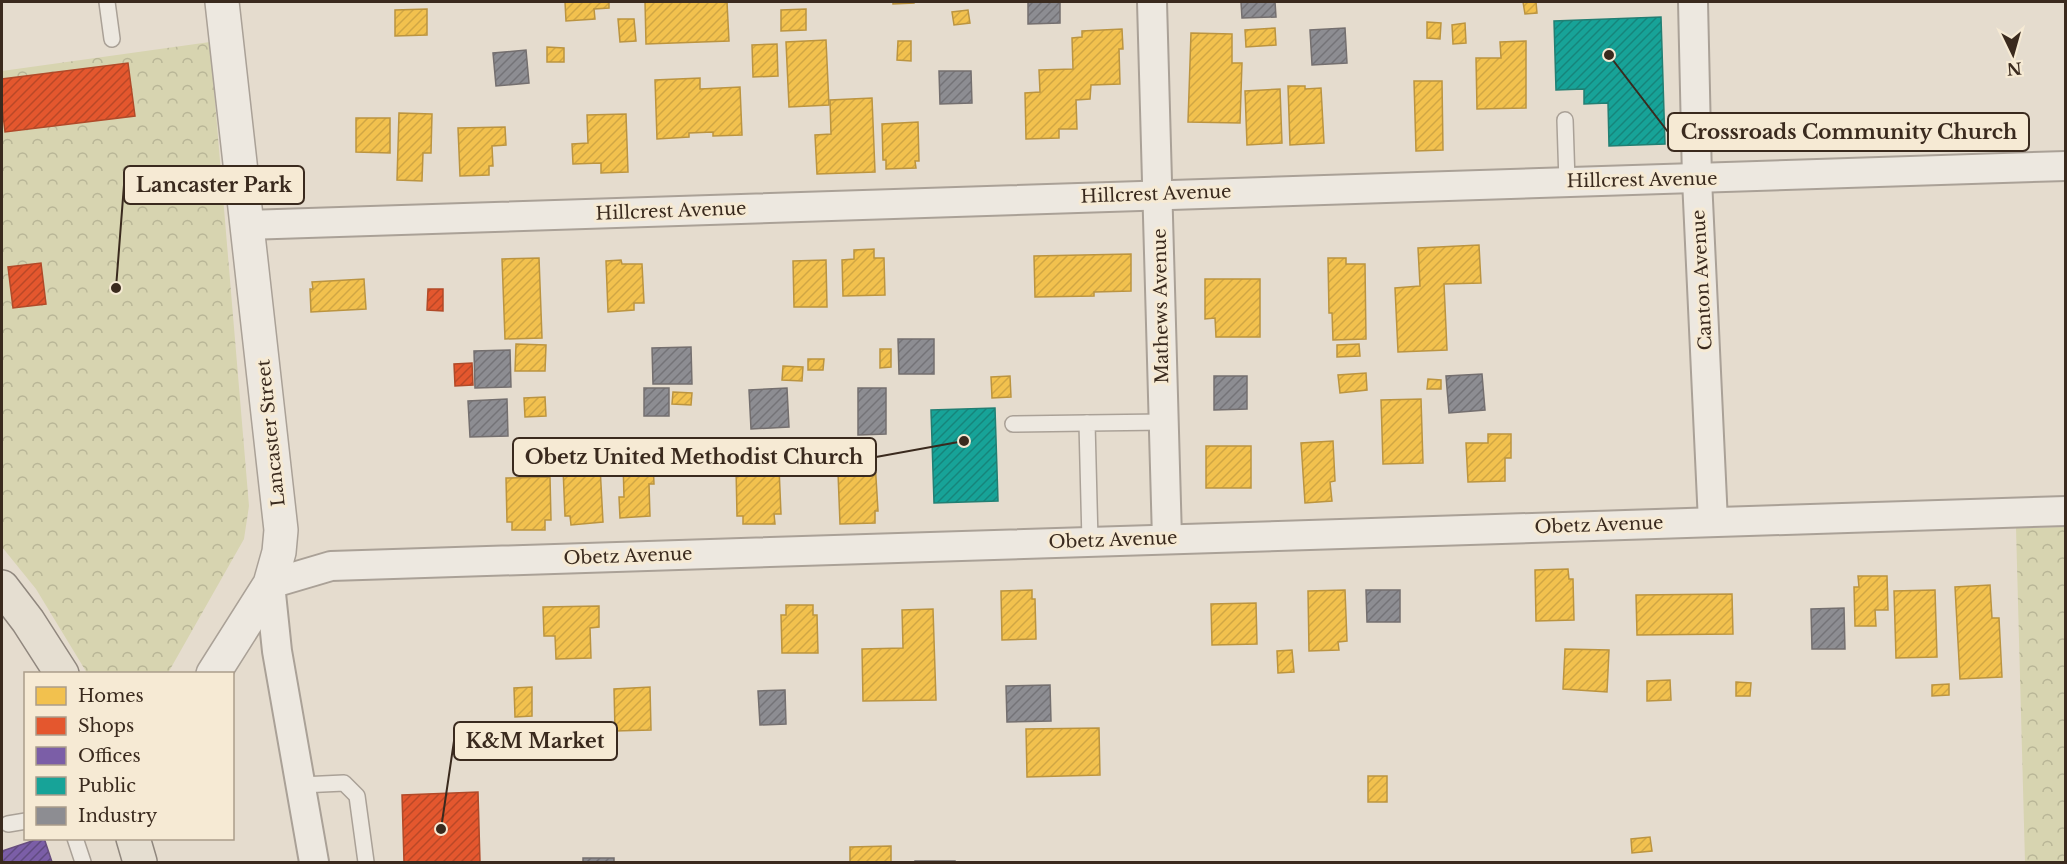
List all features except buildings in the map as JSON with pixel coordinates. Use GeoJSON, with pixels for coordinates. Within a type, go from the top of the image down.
{"type":"FeatureCollection","features":[{"type":"Feature","properties":{"kind":"main road"},"geometry":{"type":"LineString","coordinates":[[2,587],[28,621],[61,672]]}},
{"type":"Feature","properties":{"kind":"main road"},"geometry":{"type":"LineString","coordinates":[[134,840],[140,862]]}},
{"type":"Feature","properties":{"kind":"street","name":"Lancaster Street"},"geometry":{"type":"LineString","coordinates":[[222,2],[281,523],[279,552],[270,584],[277,651],[314,862]]}},
{"type":"Feature","properties":{"kind":"street","name":"Mathews Avenue"},"geometry":{"type":"LineString","coordinates":[[1152,2],[1167,538]]}},
{"type":"Feature","properties":{"kind":"street","name":"Canton Avenue"},"geometry":{"type":"LineString","coordinates":[[1693,2],[1697,180],[1713,522]]}},
{"type":"Feature","properties":{"kind":"street","name":"Hillcrest Avenue"},"geometry":{"type":"LineString","coordinates":[[248,225],[1158,194],[1697,180],[2066,166]]}},
{"type":"Feature","properties":{"kind":"street","name":"Obetz Avenue"},"geometry":{"type":"LineString","coordinates":[[270,584],[331,566],[2066,511]]}},
{"type":"Feature","properties":{"kind":"street"},"geometry":{"type":"LineString","coordinates":[[214,672],[270,584]]}},
{"type":"Feature","properties":{"kind":"lane"},"geometry":{"type":"LineString","coordinates":[[107,2],[112,39]]}},
{"type":"Feature","properties":{"kind":"lane"},"geometry":{"type":"LineString","coordinates":[[1565,120],[1567,182]]}},
{"type":"Feature","properties":{"kind":"lane"},"geometry":{"type":"LineString","coordinates":[[1013,424],[1164,422]]}},
{"type":"Feature","properties":{"kind":"lane"},"geometry":{"type":"LineString","coordinates":[[1087,423],[1090,541]]}},
{"type":"Feature","properties":{"kind":"lane"},"geometry":{"type":"LineString","coordinates":[[301,785],[344,783],[357,796],[366,862]]}},
{"type":"Feature","properties":{"kind":"lane"},"geometry":{"type":"LineString","coordinates":[[8,824],[24,821]]}},
{"type":"Feature","properties":{"kind":"lane"},"geometry":{"type":"LineString","coordinates":[[76,840],[83,862]]}},
{"type":"Feature","properties":{"kind":"green space"},"geometry":{"type":"Polygon","coordinates":[[[210,42],[249,506],[244,539],[169,672],[86,672],[36,589],[2,547],[2,71],[210,42]]]}},
{"type":"Feature","properties":{"kind":"green space"},"geometry":{"type":"Polygon","coordinates":[[[2065,527],[2065,862],[2025,862],[2016,528],[2065,527]]]}},
{"type":"Feature","properties":{"kind":"place","name":"Crossroads Community Church"},"geometry":{"type":"Point","coordinates":[1609,55]}},
{"type":"Feature","properties":{"kind":"place","name":"Lancaster Park"},"geometry":{"type":"Point","coordinates":[116,288]}},
{"type":"Feature","properties":{"kind":"place","name":"Obetz United Methodist Church"},"geometry":{"type":"Point","coordinates":[964,441]}},
{"type":"Feature","properties":{"kind":"place","name":"K&M Market"},"geometry":{"type":"Point","coordinates":[441,829]}}]}
